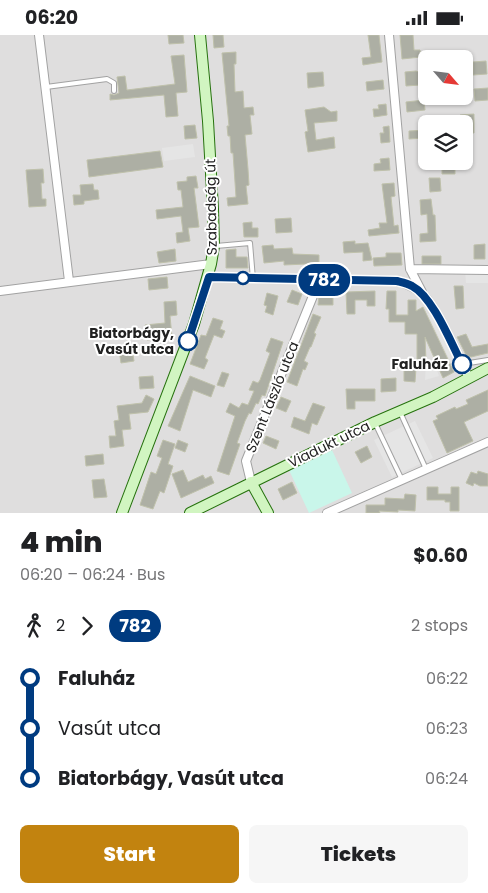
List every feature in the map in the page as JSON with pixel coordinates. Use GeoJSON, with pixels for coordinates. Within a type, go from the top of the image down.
{"type":"FeatureCollection","features":[{"type":"Feature","properties":{"kind":"main road","name":"Szabadság út"},"geometry":{"type":"LineString","coordinates":[[122,513],[191,333],[209,277],[214,246],[209,131],[200,35]]}},
{"type":"Feature","properties":{"kind":"main road","name":"Viadukt utca"},"geometry":{"type":"LineString","coordinates":[[190,513],[375,422],[433,397],[488,368]]}},
{"type":"Feature","properties":{"kind":"main road","name":"Szent László utca"},"geometry":{"type":"LineString","coordinates":[[251,482],[268,513]]}},
{"type":"Feature","properties":{"kind":"street"},"geometry":{"type":"LineString","coordinates":[[39,35],[69,281]]}},
{"type":"Feature","properties":{"kind":"street"},"geometry":{"type":"LineString","coordinates":[[389,35],[410,269],[423,295],[439,318],[469,378]]}},
{"type":"Feature","properties":{"kind":"street"},"geometry":{"type":"LineString","coordinates":[[0,291],[211,264]]}},
{"type":"Feature","properties":{"kind":"street"},"geometry":{"type":"LineString","coordinates":[[397,281],[410,269],[488,270]]}},
{"type":"Feature","properties":{"kind":"street"},"geometry":{"type":"LineString","coordinates":[[209,277],[397,281],[412,286],[423,295]]}},
{"type":"Feature","properties":{"kind":"street","name":"Szent László utca"},"geometry":{"type":"LineString","coordinates":[[251,482],[246,461],[317,280]]}},
{"type":"Feature","properties":{"kind":"street"},"geometry":{"type":"LineString","coordinates":[[327,513],[488,442]]}},
{"type":"Feature","properties":{"kind":"lane"},"geometry":{"type":"LineString","coordinates":[[46,87],[107,79],[114,83],[114,91]]}},
{"type":"Feature","properties":{"kind":"lane"},"geometry":{"type":"LineString","coordinates":[[214,246],[250,243],[253,279]]}},
{"type":"Feature","properties":{"kind":"lane"},"geometry":{"type":"LineString","coordinates":[[462,364],[488,360]]}},
{"type":"Feature","properties":{"kind":"lane"},"geometry":{"type":"LineString","coordinates":[[399,411],[426,469]]}},
{"type":"Feature","properties":{"kind":"lane"},"geometry":{"type":"LineString","coordinates":[[375,422],[402,480]]}},
{"type":"Feature","properties":{"kind":"shaded area"},"geometry":{"type":"Polygon","coordinates":[[[0,35],[488,35],[488,513],[0,513],[0,35]]]}},
{"type":"Feature","properties":{"kind":"shaded area"},"geometry":{"type":"Polygon","coordinates":[[[193,144],[195,157],[164,161],[162,148],[193,144]]]}},
{"type":"Feature","properties":{"kind":"shaded area"},"geometry":{"type":"Polygon","coordinates":[[[465,269],[488,270],[488,283],[466,283],[465,269]]]}},
{"type":"Feature","properties":{"kind":"shaded area"},"geometry":{"type":"Polygon","coordinates":[[[432,312],[459,369],[455,371],[428,314],[432,312]]]}},
{"type":"Feature","properties":{"kind":"shaded area"},"geometry":{"type":"Polygon","coordinates":[[[433,360],[439,376],[425,380],[426,364],[433,360]]]}},
{"type":"Feature","properties":{"kind":"shaded area"},"geometry":{"type":"Polygon","coordinates":[[[415,421],[433,458],[392,477],[374,440],[415,421]]]}},
{"type":"Feature","properties":{"kind":"shaded area"},"geometry":{"type":"Polygon","coordinates":[[[332,450],[352,493],[309,513],[289,470],[332,450]]]}},
{"type":"Feature","properties":{"kind":"building"},"geometry":{"type":"Polygon","coordinates":[[[168,35],[183,35],[184,43],[169,44],[168,35]]]}},
{"type":"Feature","properties":{"kind":"building"},"geometry":{"type":"Polygon","coordinates":[[[213,35],[223,35],[224,47],[214,48],[213,35]]]}},
{"type":"Feature","properties":{"kind":"building"},"geometry":{"type":"Polygon","coordinates":[[[368,35],[379,35],[382,62],[363,65],[362,58],[371,57],[368,35]]]}},
{"type":"Feature","properties":{"kind":"building"},"geometry":{"type":"Polygon","coordinates":[[[400,35],[413,35],[414,50],[418,50],[418,57],[402,59],[400,35]]]}},
{"type":"Feature","properties":{"kind":"building"},"geometry":{"type":"Polygon","coordinates":[[[236,52],[236,64],[234,64],[235,92],[243,91],[244,108],[253,107],[254,115],[250,115],[252,134],[245,135],[249,185],[246,186],[248,204],[228,206],[227,198],[236,197],[233,153],[231,153],[230,136],[228,136],[227,126],[229,126],[222,53],[236,52]]]}},
{"type":"Feature","properties":{"kind":"building"},"geometry":{"type":"Polygon","coordinates":[[[184,55],[187,92],[176,93],[178,116],[166,117],[164,95],[110,100],[110,94],[119,93],[117,77],[125,76],[127,90],[175,84],[171,56],[184,55]]]}},
{"type":"Feature","properties":{"kind":"building"},"geometry":{"type":"Polygon","coordinates":[[[486,61],[487,74],[473,75],[473,62],[486,61]]]}},
{"type":"Feature","properties":{"kind":"building"},"geometry":{"type":"Polygon","coordinates":[[[323,72],[324,86],[308,88],[307,73],[323,72]]]}},
{"type":"Feature","properties":{"kind":"building"},"geometry":{"type":"Polygon","coordinates":[[[405,72],[418,72],[418,85],[406,86],[405,72]]]}},
{"type":"Feature","properties":{"kind":"building"},"geometry":{"type":"Polygon","coordinates":[[[383,80],[384,89],[367,91],[366,82],[383,80]]]}},
{"type":"Feature","properties":{"kind":"building"},"geometry":{"type":"Polygon","coordinates":[[[488,88],[488,100],[475,101],[474,89],[488,88]]]}},
{"type":"Feature","properties":{"kind":"building"},"geometry":{"type":"Polygon","coordinates":[[[418,101],[418,105],[424,105],[425,110],[407,112],[406,102],[418,101]]]}},
{"type":"Feature","properties":{"kind":"building"},"geometry":{"type":"Polygon","coordinates":[[[386,104],[387,115],[374,117],[373,109],[379,109],[378,105],[386,104]]]}},
{"type":"Feature","properties":{"kind":"building"},"geometry":{"type":"Polygon","coordinates":[[[324,107],[331,112],[337,111],[337,121],[314,123],[316,140],[334,137],[335,148],[308,152],[305,132],[308,131],[305,110],[324,107]]]}},
{"type":"Feature","properties":{"kind":"building"},"geometry":{"type":"Polygon","coordinates":[[[474,114],[474,133],[473,115],[460,115],[474,114]]]}},
{"type":"Feature","properties":{"kind":"building"},"geometry":{"type":"Polygon","coordinates":[[[195,125],[197,138],[185,139],[184,126],[195,125]]]}},
{"type":"Feature","properties":{"kind":"building"},"geometry":{"type":"Polygon","coordinates":[[[389,126],[390,142],[381,143],[380,133],[384,133],[383,127],[389,126]]]}},
{"type":"Feature","properties":{"kind":"building"},"geometry":{"type":"Polygon","coordinates":[[[418,130],[418,138],[409,139],[409,131],[418,130]]]}},
{"type":"Feature","properties":{"kind":"building"},"geometry":{"type":"Polygon","coordinates":[[[160,151],[163,167],[89,177],[87,160],[160,151]]]}},
{"type":"Feature","properties":{"kind":"building"},"geometry":{"type":"Polygon","coordinates":[[[389,158],[390,170],[374,171],[374,164],[381,163],[380,159],[389,158]]]}},
{"type":"Feature","properties":{"kind":"building"},"geometry":{"type":"Polygon","coordinates":[[[43,169],[44,183],[41,183],[42,199],[46,199],[46,206],[29,207],[26,170],[43,169]]]}},
{"type":"Feature","properties":{"kind":"building"},"geometry":{"type":"Polygon","coordinates":[[[442,170],[455,170],[455,174],[442,174],[442,170]]]}},
{"type":"Feature","properties":{"kind":"building"},"geometry":{"type":"Polygon","coordinates":[[[196,176],[198,188],[194,188],[199,227],[188,228],[190,241],[177,243],[176,233],[183,232],[181,216],[157,219],[156,210],[183,207],[181,190],[178,190],[177,182],[187,181],[187,177],[196,176]]]}},
{"type":"Feature","properties":{"kind":"building"},"geometry":{"type":"Polygon","coordinates":[[[429,178],[440,178],[441,191],[430,192],[429,178]]]}},
{"type":"Feature","properties":{"kind":"building"},"geometry":{"type":"Polygon","coordinates":[[[394,183],[395,196],[391,197],[394,226],[398,225],[399,233],[369,236],[368,230],[380,228],[379,223],[387,223],[382,184],[394,183]]]}},
{"type":"Feature","properties":{"kind":"building"},"geometry":{"type":"Polygon","coordinates":[[[93,184],[94,190],[98,190],[99,199],[84,201],[84,204],[74,205],[73,195],[81,195],[80,185],[93,184]]]}},
{"type":"Feature","properties":{"kind":"building"},"geometry":{"type":"Polygon","coordinates":[[[431,199],[433,215],[435,215],[436,241],[420,242],[420,234],[428,233],[427,214],[421,215],[420,200],[431,199]]]}},
{"type":"Feature","properties":{"kind":"building"},"geometry":{"type":"Polygon","coordinates":[[[291,218],[292,232],[276,233],[275,219],[291,218]]]}},
{"type":"Feature","properties":{"kind":"building"},"geometry":{"type":"Polygon","coordinates":[[[252,222],[252,228],[258,228],[258,237],[244,237],[243,223],[252,222]]]}},
{"type":"Feature","properties":{"kind":"building"},"geometry":{"type":"Polygon","coordinates":[[[355,241],[355,244],[368,243],[372,260],[363,261],[363,252],[344,253],[343,242],[355,241]]]}},
{"type":"Feature","properties":{"kind":"building"},"geometry":{"type":"Polygon","coordinates":[[[485,244],[485,259],[474,259],[474,245],[485,244]]]}},
{"type":"Feature","properties":{"kind":"building"},"geometry":{"type":"Polygon","coordinates":[[[273,245],[274,249],[292,248],[293,254],[319,255],[319,267],[306,267],[306,264],[284,265],[284,261],[264,263],[262,246],[273,245]]]}},
{"type":"Feature","properties":{"kind":"building"},"geometry":{"type":"Polygon","coordinates":[[[175,249],[176,261],[159,263],[157,252],[175,249]]]}},
{"type":"Feature","properties":{"kind":"building"},"geometry":{"type":"Polygon","coordinates":[[[236,249],[236,257],[247,257],[248,268],[226,268],[226,250],[236,249]]]}},
{"type":"Feature","properties":{"kind":"building"},"geometry":{"type":"Polygon","coordinates":[[[386,253],[401,253],[402,265],[374,266],[373,258],[386,257],[386,253]]]}},
{"type":"Feature","properties":{"kind":"building"},"geometry":{"type":"Polygon","coordinates":[[[422,256],[441,256],[441,264],[422,264],[422,256]]]}},
{"type":"Feature","properties":{"kind":"building"},"geometry":{"type":"Polygon","coordinates":[[[167,277],[168,288],[149,290],[148,279],[167,277]]]}},
{"type":"Feature","properties":{"kind":"building"},"geometry":{"type":"Polygon","coordinates":[[[454,286],[463,286],[464,308],[456,309],[454,286]]]}},
{"type":"Feature","properties":{"kind":"building"},"geometry":{"type":"Polygon","coordinates":[[[292,290],[302,294],[298,305],[287,302],[292,290]]]}},
{"type":"Feature","properties":{"kind":"building"},"geometry":{"type":"Polygon","coordinates":[[[375,291],[375,306],[367,306],[367,300],[355,300],[355,314],[347,314],[346,292],[375,291]]]}},
{"type":"Feature","properties":{"kind":"building"},"geometry":{"type":"Polygon","coordinates":[[[387,291],[396,291],[396,315],[408,315],[408,300],[416,300],[416,311],[423,307],[454,372],[443,378],[425,337],[426,361],[417,361],[417,334],[405,334],[405,322],[389,322],[389,309],[386,309],[387,291]]]}},
{"type":"Feature","properties":{"kind":"building"},"geometry":{"type":"Polygon","coordinates":[[[267,293],[278,296],[273,315],[265,312],[267,306],[264,305],[267,293]]]}},
{"type":"Feature","properties":{"kind":"building"},"geometry":{"type":"Polygon","coordinates":[[[319,295],[333,295],[333,305],[318,305],[319,295]]]}},
{"type":"Feature","properties":{"kind":"building"},"geometry":{"type":"Polygon","coordinates":[[[176,301],[177,315],[170,316],[172,337],[147,340],[145,325],[165,323],[164,302],[176,301]]]}},
{"type":"Feature","properties":{"kind":"building"},"geometry":{"type":"Polygon","coordinates":[[[313,314],[321,317],[304,361],[308,363],[305,370],[303,369],[297,386],[287,382],[313,314]]]}},
{"type":"Feature","properties":{"kind":"building"},"geometry":{"type":"Polygon","coordinates":[[[213,318],[223,321],[220,329],[225,331],[222,338],[214,335],[205,358],[208,360],[204,369],[190,364],[201,335],[206,336],[213,318]]]}},
{"type":"Feature","properties":{"kind":"building"},"geometry":{"type":"Polygon","coordinates":[[[466,334],[472,347],[488,344],[488,353],[471,357],[466,355],[457,337],[466,334]]]}},
{"type":"Feature","properties":{"kind":"building"},"geometry":{"type":"Polygon","coordinates":[[[271,338],[283,342],[265,396],[262,395],[258,404],[256,403],[245,421],[237,443],[240,444],[229,475],[217,471],[235,416],[226,412],[230,403],[239,408],[242,403],[248,405],[254,391],[249,390],[253,381],[258,383],[260,380],[270,353],[266,351],[271,338]]]}},
{"type":"Feature","properties":{"kind":"building"},"geometry":{"type":"Polygon","coordinates":[[[132,349],[134,361],[121,363],[119,350],[132,349]]]}},
{"type":"Feature","properties":{"kind":"building"},"geometry":{"type":"Polygon","coordinates":[[[404,368],[416,368],[415,382],[404,381],[404,368]]]}},
{"type":"Feature","properties":{"kind":"building"},"geometry":{"type":"Polygon","coordinates":[[[222,372],[229,374],[224,387],[217,385],[222,372]]]}},
{"type":"Feature","properties":{"kind":"building"},"geometry":{"type":"Polygon","coordinates":[[[153,376],[154,388],[140,389],[139,377],[153,376]]]}},
{"type":"Feature","properties":{"kind":"building"},"geometry":{"type":"Polygon","coordinates":[[[190,376],[215,386],[211,397],[193,390],[180,431],[168,426],[190,376]]]}},
{"type":"Feature","properties":{"kind":"building"},"geometry":{"type":"Polygon","coordinates":[[[396,378],[396,391],[381,392],[381,379],[396,378]]]}},
{"type":"Feature","properties":{"kind":"building"},"geometry":{"type":"Polygon","coordinates":[[[346,389],[375,389],[375,401],[355,401],[355,409],[347,409],[346,389]]]}},
{"type":"Feature","properties":{"kind":"building","name":"Faluház"},"geometry":{"type":"Polygon","coordinates":[[[488,390],[488,411],[464,422],[473,441],[447,453],[433,421],[438,419],[436,416],[455,407],[456,409],[468,404],[466,400],[488,390]]]}},
{"type":"Feature","properties":{"kind":"building"},"geometry":{"type":"Polygon","coordinates":[[[146,395],[154,399],[148,412],[129,414],[131,429],[122,430],[124,446],[110,448],[109,436],[116,436],[114,421],[119,420],[117,406],[142,403],[146,395]]]}},
{"type":"Feature","properties":{"kind":"building"},"geometry":{"type":"Polygon","coordinates":[[[281,397],[291,401],[286,412],[276,408],[281,397]]]}},
{"type":"Feature","properties":{"kind":"building"},"geometry":{"type":"Polygon","coordinates":[[[313,403],[325,407],[317,425],[312,423],[309,434],[291,427],[294,417],[305,421],[313,403]]]}},
{"type":"Feature","properties":{"kind":"building"},"geometry":{"type":"Polygon","coordinates":[[[266,436],[279,441],[276,449],[263,443],[266,436]]]}},
{"type":"Feature","properties":{"kind":"building"},"geometry":{"type":"Polygon","coordinates":[[[163,440],[175,444],[168,464],[173,466],[164,493],[160,491],[153,509],[140,505],[151,472],[156,474],[162,458],[157,456],[163,440]]]}},
{"type":"Feature","properties":{"kind":"building"},"geometry":{"type":"Polygon","coordinates":[[[178,440],[188,444],[185,452],[175,448],[178,440]]]}},
{"type":"Feature","properties":{"kind":"building"},"geometry":{"type":"Polygon","coordinates":[[[367,446],[372,457],[361,463],[355,452],[367,446]]]}},
{"type":"Feature","properties":{"kind":"building"},"geometry":{"type":"Polygon","coordinates":[[[103,454],[104,464],[86,466],[85,456],[103,454]]]}},
{"type":"Feature","properties":{"kind":"building"},"geometry":{"type":"Polygon","coordinates":[[[183,470],[188,482],[203,475],[205,479],[211,476],[214,483],[181,498],[172,474],[183,470]]]}},
{"type":"Feature","properties":{"kind":"building"},"geometry":{"type":"Polygon","coordinates":[[[478,471],[488,474],[488,486],[480,486],[474,483],[473,486],[466,483],[471,472],[477,474],[478,471]]]}},
{"type":"Feature","properties":{"kind":"building"},"geometry":{"type":"Polygon","coordinates":[[[104,479],[107,497],[94,498],[92,480],[104,479]]]}},
{"type":"Feature","properties":{"kind":"building"},"geometry":{"type":"Polygon","coordinates":[[[292,482],[297,493],[283,500],[278,489],[292,482]]]}},
{"type":"Feature","properties":{"kind":"building"},"geometry":{"type":"Polygon","coordinates":[[[427,487],[438,487],[438,494],[451,494],[451,487],[459,487],[459,511],[450,511],[450,502],[445,502],[445,500],[427,500],[427,487]]]}},
{"type":"Feature","properties":{"kind":"building"},"geometry":{"type":"Polygon","coordinates":[[[405,494],[416,495],[415,511],[398,510],[398,512],[379,511],[380,513],[366,513],[366,505],[385,505],[385,498],[404,499],[405,494]]]}},
{"type":"Feature","properties":{"kind":"bus line","name":"782"},"geometry":{"type":"LineString","coordinates":[[188,341],[209,277],[397,281],[412,286],[423,295],[439,318],[462,364]]}},
{"type":"Feature","properties":{"kind":"place","name":"Biatorbágy, Vasút utca"},"geometry":{"type":"Point","coordinates":[188,341]}},
{"type":"Feature","properties":{"kind":"place","name":"Faluház"},"geometry":{"type":"Point","coordinates":[462,364]}}]}
